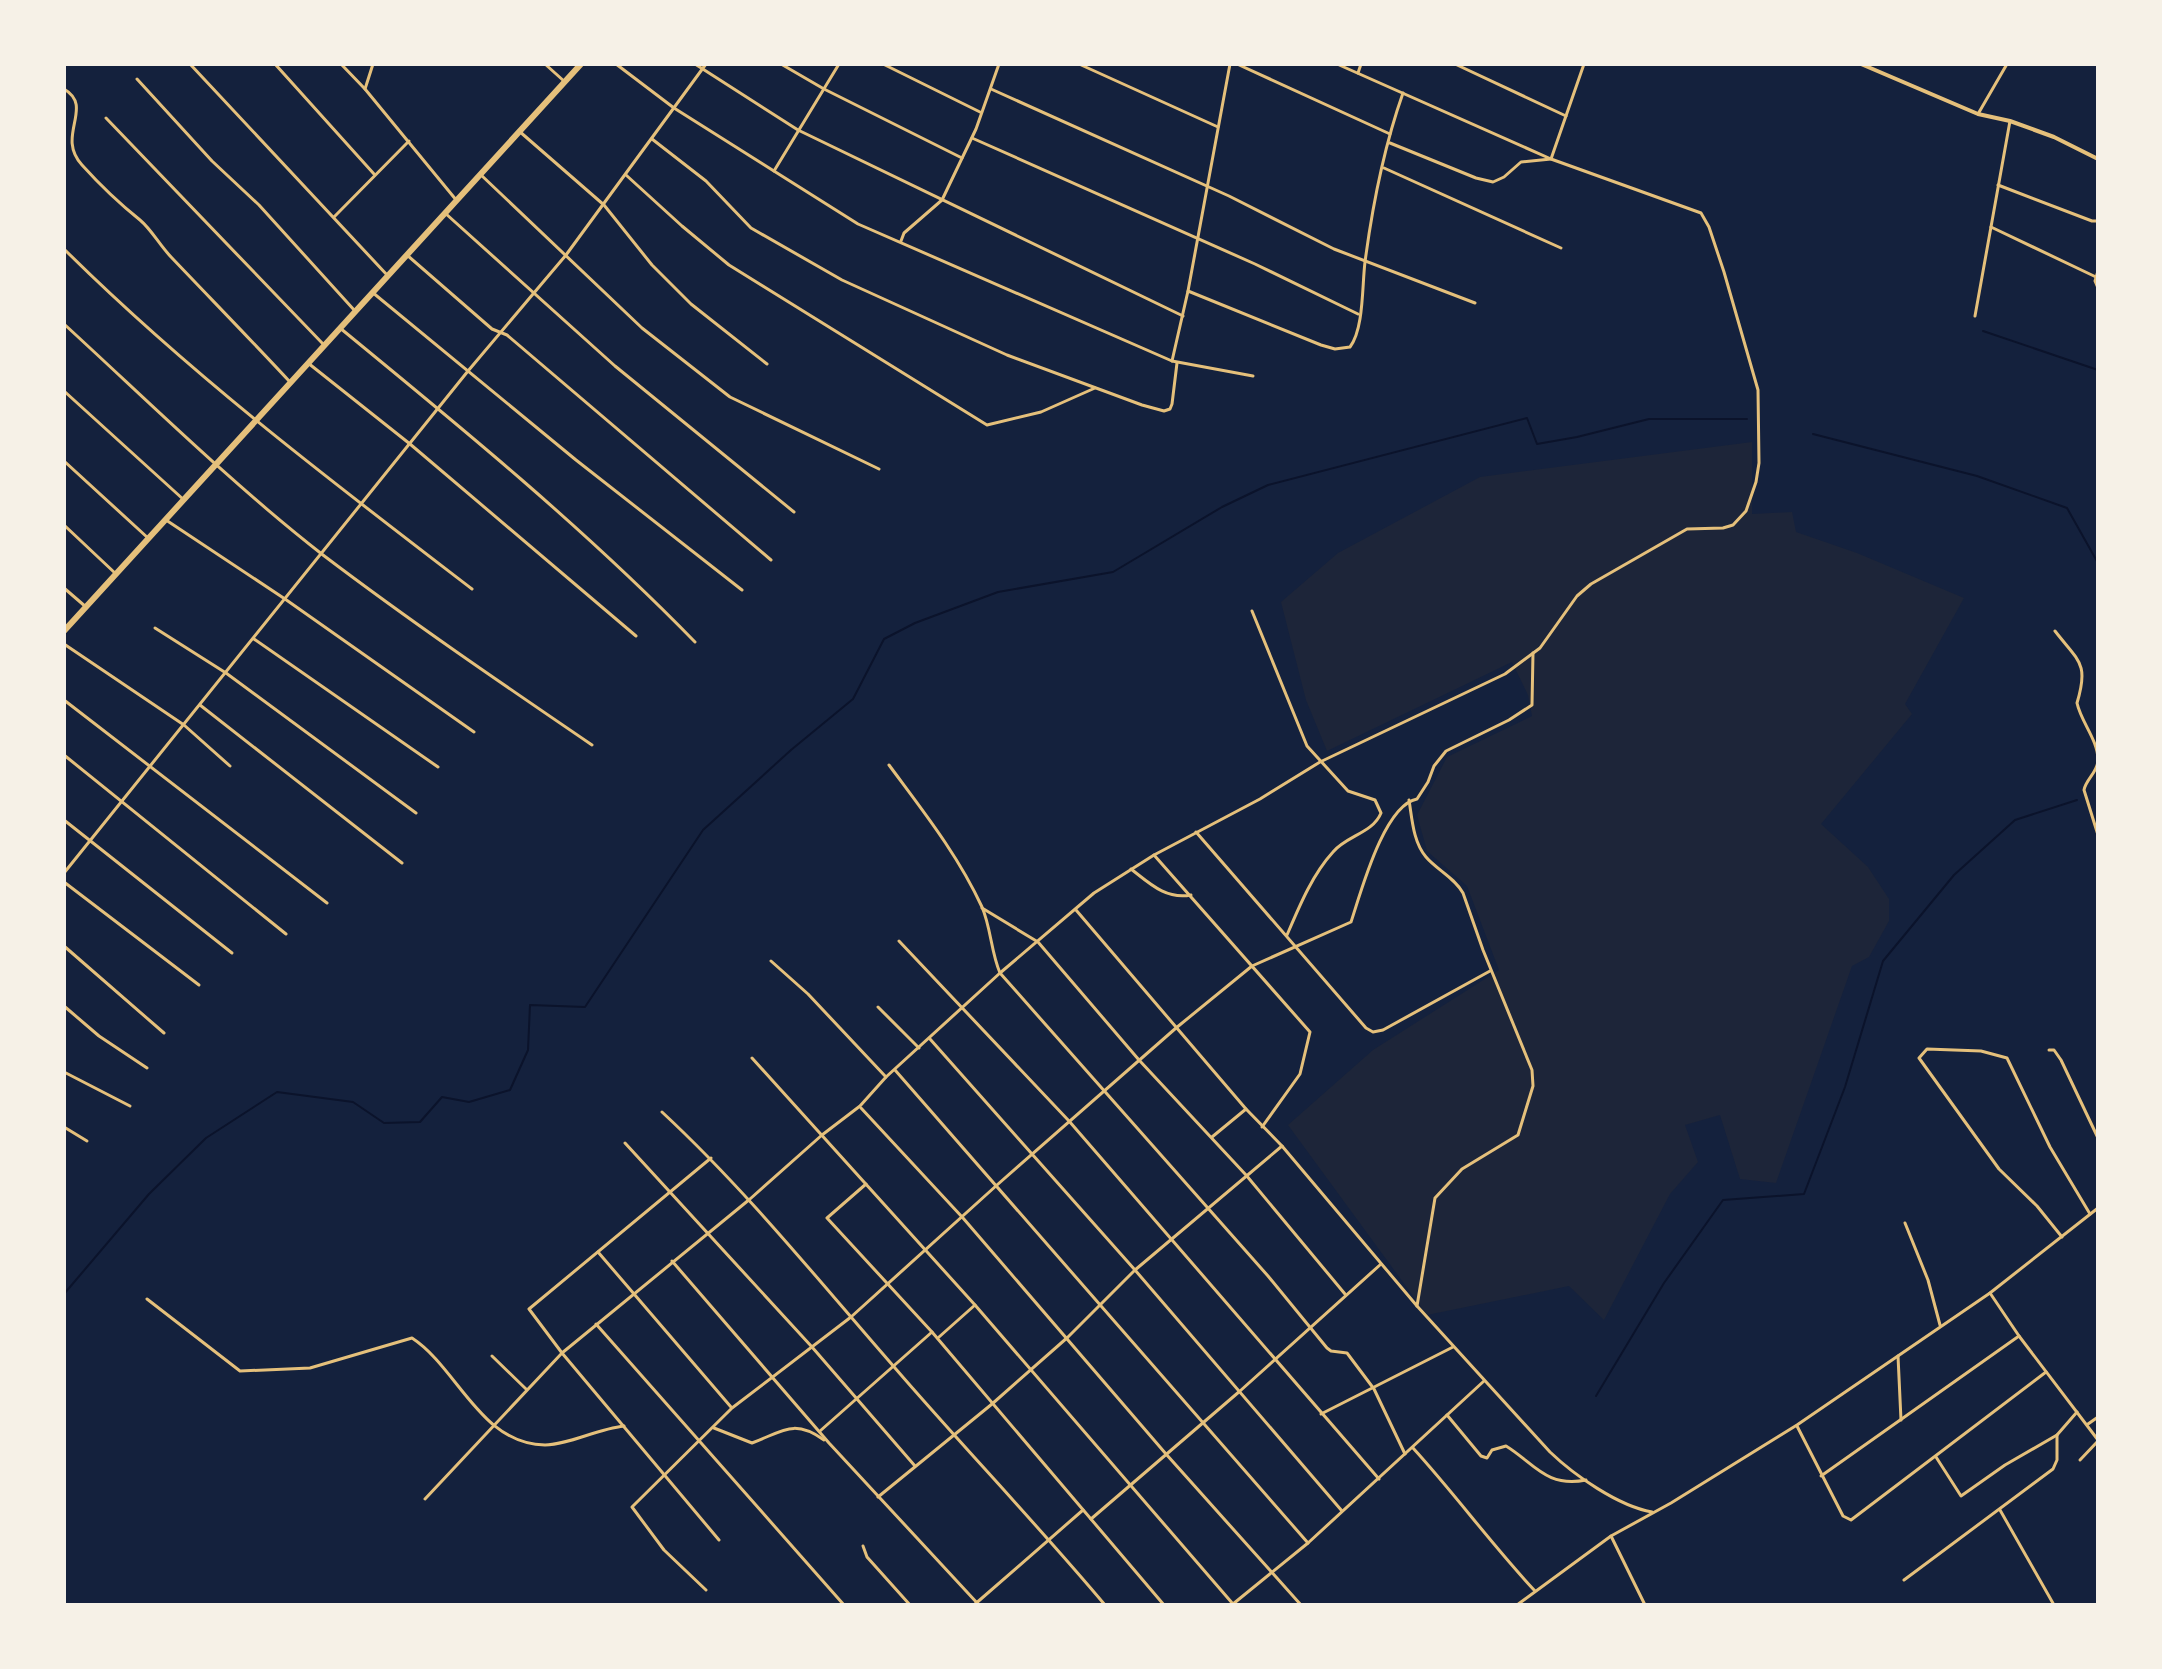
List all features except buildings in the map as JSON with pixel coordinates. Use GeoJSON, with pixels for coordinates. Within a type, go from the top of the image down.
{"type":"FeatureCollection","features":[{"type":"Feature","properties":{"kind":"highway"},"geometry":{"type":"LineString","coordinates":[[64,631],[581,64]]}},
{"type":"Feature","properties":{"kind":"street"},"geometry":{"type":"LineString","coordinates":[[190,64],[388,276]]}},
{"type":"Feature","properties":{"kind":"street"},"geometry":{"type":"LineString","coordinates":[[275,64],[374,174]]}},
{"type":"Feature","properties":{"kind":"street"},"geometry":{"type":"LineString","coordinates":[[341,64],[457,201]]}},
{"type":"Feature","properties":{"kind":"street"},"geometry":{"type":"LineString","coordinates":[[365,89],[373,64]]}},
{"type":"Feature","properties":{"kind":"street"},"geometry":{"type":"LineString","coordinates":[[545,64],[565,82]]}},
{"type":"Feature","properties":{"kind":"street"},"geometry":{"type":"LineString","coordinates":[[616,64],[674,108],[858,224],[1175,362],[1253,376]]}},
{"type":"Feature","properties":{"kind":"street"},"geometry":{"type":"LineString","coordinates":[[695,64],[798,130],[1183,316]]}},
{"type":"Feature","properties":{"kind":"street"},"geometry":{"type":"LineString","coordinates":[[64,873],[468,371],[566,255],[706,64]]}},
{"type":"Feature","properties":{"kind":"street"},"geometry":{"type":"LineString","coordinates":[[781,64],[962,158]]}},
{"type":"Feature","properties":{"kind":"street"},"geometry":{"type":"LineString","coordinates":[[774,171],[839,64]]}},
{"type":"Feature","properties":{"kind":"street"},"geometry":{"type":"LineString","coordinates":[[883,64],[980,113]]}},
{"type":"Feature","properties":{"kind":"street"},"geometry":{"type":"LineString","coordinates":[[901,241],[904,233],[942,200],[972,138],[999,64]]}},
{"type":"Feature","properties":{"kind":"street"},"geometry":{"type":"LineString","coordinates":[[1079,64],[1219,127]]}},
{"type":"Feature","properties":{"kind":"street"},"geometry":{"type":"LineString","coordinates":[[652,139],[706,181],[751,228],[842,280],[1007,355],[1164,411],[1170,409],[1172,404],[1175,362],[1230,64]]}},
{"type":"Feature","properties":{"kind":"street"},"geometry":{"type":"LineString","coordinates":[[1237,64],[1391,134]]}},
{"type":"Feature","properties":{"kind":"street"},"geometry":{"type":"LineString","coordinates":[[425,1499],[562,1353],[860,1106],[886,1077],[1000,973],[1107,883],[1260,799],[1320,762],[1493,681],[1533,653],[1559,624],[1577,596],[1602,576],[1687,529],[1723,528],[1741,519],[1756,482],[1759,463],[1758,390],[1724,272],[1701,213],[1551,159],[1337,64]]}},
{"type":"Feature","properties":{"kind":"street"},"geometry":{"type":"LineString","coordinates":[[1358,73],[1361,64]]}},
{"type":"Feature","properties":{"kind":"street"},"geometry":{"type":"LineString","coordinates":[[1457,64],[1566,116]]}},
{"type":"Feature","properties":{"kind":"street"},"geometry":{"type":"LineString","coordinates":[[1551,159],[1584,64]]}},
{"type":"Feature","properties":{"kind":"street"},"geometry":{"type":"LineString","coordinates":[[1861,64],[1978,114],[2010,121],[2054,137],[2098,159]]}},
{"type":"Feature","properties":{"kind":"street"},"geometry":{"type":"LineString","coordinates":[[1978,114],[2007,64]]}},
{"type":"Feature","properties":{"kind":"street"},"geometry":{"type":"LineString","coordinates":[[137,79],[212,161],[259,205],[355,311]]}},
{"type":"Feature","properties":{"kind":"street"},"geometry":{"type":"LineString","coordinates":[[64,89],[71,93],[76,102],[71,143],[80,164],[145,226],[163,249],[290,382]]}},
{"type":"Feature","properties":{"kind":"street"},"geometry":{"type":"LineString","coordinates":[[991,89],[1206,186],[1334,249],[1475,303]]}},
{"type":"Feature","properties":{"kind":"street"},"geometry":{"type":"LineString","coordinates":[[1188,291],[1335,349],[1350,347],[1354,342],[1365,260],[1389,142],[1403,93]]}},
{"type":"Feature","properties":{"kind":"street"},"geometry":{"type":"LineString","coordinates":[[106,118],[324,345]]}},
{"type":"Feature","properties":{"kind":"street"},"geometry":{"type":"LineString","coordinates":[[1975,316],[2010,121]]}},
{"type":"Feature","properties":{"kind":"street"},"geometry":{"type":"LineString","coordinates":[[519,131],[604,205],[652,265],[691,304],[767,364]]}},
{"type":"Feature","properties":{"kind":"street"},"geometry":{"type":"LineString","coordinates":[[972,138],[1255,264],[1359,314]]}},
{"type":"Feature","properties":{"kind":"street"},"geometry":{"type":"LineString","coordinates":[[334,217],[409,141]]}},
{"type":"Feature","properties":{"kind":"street"},"geometry":{"type":"LineString","coordinates":[[1389,142],[1493,182],[1521,162],[1551,159]]}},
{"type":"Feature","properties":{"kind":"street"},"geometry":{"type":"LineString","coordinates":[[1384,168],[1561,248]]}},
{"type":"Feature","properties":{"kind":"street"},"geometry":{"type":"LineString","coordinates":[[480,174],[654,339],[730,397],[879,469]]}},
{"type":"Feature","properties":{"kind":"street"},"geometry":{"type":"LineString","coordinates":[[626,175],[729,265],[987,425],[1041,412],[1096,387]]}},
{"type":"Feature","properties":{"kind":"street"},"geometry":{"type":"LineString","coordinates":[[1998,185],[2098,221]]}},
{"type":"Feature","properties":{"kind":"street"},"geometry":{"type":"LineString","coordinates":[[445,213],[615,366],[794,512]]}},
{"type":"Feature","properties":{"kind":"street"},"geometry":{"type":"LineString","coordinates":[[1990,226],[2096,277]]}},
{"type":"Feature","properties":{"kind":"street"},"geometry":{"type":"LineString","coordinates":[[64,249],[98,283],[255,421],[472,589]]}},
{"type":"Feature","properties":{"kind":"street"},"geometry":{"type":"LineString","coordinates":[[407,255],[771,560]]}},
{"type":"Feature","properties":{"kind":"street"},"geometry":{"type":"LineString","coordinates":[[2098,271],[2098,288]]}},
{"type":"Feature","properties":{"kind":"street"},"geometry":{"type":"LineString","coordinates":[[372,292],[576,460],[742,590]]}},
{"type":"Feature","properties":{"kind":"street"},"geometry":{"type":"LineString","coordinates":[[64,324],[216,465],[322,553],[457,653],[592,745]]}},
{"type":"Feature","properties":{"kind":"street"},"geometry":{"type":"LineString","coordinates":[[340,328],[530,485],[695,642]]}},
{"type":"Feature","properties":{"kind":"street"},"geometry":{"type":"LineString","coordinates":[[308,363],[410,444],[636,636]]}},
{"type":"Feature","properties":{"kind":"street"},"geometry":{"type":"LineString","coordinates":[[64,391],[184,500]]}},
{"type":"Feature","properties":{"kind":"street"},"geometry":{"type":"LineString","coordinates":[[64,461],[148,538]]}},
{"type":"Feature","properties":{"kind":"street"},"geometry":{"type":"LineString","coordinates":[[166,520],[474,732]]}},
{"type":"Feature","properties":{"kind":"street"},"geometry":{"type":"LineString","coordinates":[[64,525],[116,574]]}},
{"type":"Feature","properties":{"kind":"street"},"geometry":{"type":"LineString","coordinates":[[64,588],[86,607]]}},
{"type":"Feature","properties":{"kind":"street"},"geometry":{"type":"LineString","coordinates":[[1252,611],[1307,746],[1348,791],[1375,800],[1381,815],[1363,831],[1339,845],[1324,861],[1287,935]]}},
{"type":"Feature","properties":{"kind":"street"},"geometry":{"type":"LineString","coordinates":[[155,628],[226,673],[416,813]]}},
{"type":"Feature","properties":{"kind":"street"},"geometry":{"type":"LineString","coordinates":[[2055,631],[2083,668],[2078,708],[2097,752],[2098,764],[2084,790],[2098,835]]}},
{"type":"Feature","properties":{"kind":"street"},"geometry":{"type":"LineString","coordinates":[[254,639],[438,767]]}},
{"type":"Feature","properties":{"kind":"street"},"geometry":{"type":"LineString","coordinates":[[64,644],[184,725],[230,766]]}},
{"type":"Feature","properties":{"kind":"street"},"geometry":{"type":"LineString","coordinates":[[706,1590],[664,1550],[632,1508],[732,1408],[851,1317],[1069,1121],[1252,966],[1351,922],[1384,828],[1409,800],[1417,799],[1434,766],[1446,751],[1483,734],[1532,705],[1533,653]]}},
{"type":"Feature","properties":{"kind":"street"},"geometry":{"type":"LineString","coordinates":[[64,700],[327,903]]}},
{"type":"Feature","properties":{"kind":"street"},"geometry":{"type":"LineString","coordinates":[[200,705],[402,863]]}},
{"type":"Feature","properties":{"kind":"street"},"geometry":{"type":"LineString","coordinates":[[64,755],[286,934]]}},
{"type":"Feature","properties":{"kind":"street"},"geometry":{"type":"LineString","coordinates":[[889,765],[964,870],[982,908],[1000,973],[1331,1351],[1347,1353],[1374,1389],[1405,1454]]}},
{"type":"Feature","properties":{"kind":"street"},"geometry":{"type":"LineString","coordinates":[[1409,800],[1420,849],[1460,888],[1520,1036],[1532,1070],[1533,1086],[1518,1135],[1462,1169],[1435,1198],[1417,1306]]}},
{"type":"Feature","properties":{"kind":"street"},"geometry":{"type":"LineString","coordinates":[[64,820],[232,953]]}},
{"type":"Feature","properties":{"kind":"street"},"geometry":{"type":"LineString","coordinates":[[1196,832],[1366,1028],[1373,1032],[1383,1030],[1491,970]]}},
{"type":"Feature","properties":{"kind":"street"},"geometry":{"type":"LineString","coordinates":[[1154,855],[1310,1036],[1300,1074],[1262,1127]]}},
{"type":"Feature","properties":{"kind":"street"},"geometry":{"type":"LineString","coordinates":[[1131,869],[1164,892],[1178,896],[1191,895]]}},
{"type":"Feature","properties":{"kind":"street"},"geometry":{"type":"LineString","coordinates":[[64,882],[199,985]]}},
{"type":"Feature","properties":{"kind":"street"},"geometry":{"type":"LineString","coordinates":[[982,908],[1038,942],[1139,1060],[1246,1175],[1345,1294]]}},
{"type":"Feature","properties":{"kind":"street"},"geometry":{"type":"LineString","coordinates":[[1075,909],[1453,1347],[1566,1467],[1625,1505],[1652,1512]]}},
{"type":"Feature","properties":{"kind":"street"},"geometry":{"type":"LineString","coordinates":[[899,941],[1069,1121],[1379,1479]]}},
{"type":"Feature","properties":{"kind":"street"},"geometry":{"type":"LineString","coordinates":[[64,946],[164,1033]]}},
{"type":"Feature","properties":{"kind":"street"},"geometry":{"type":"LineString","coordinates":[[771,961],[808,994],[886,1077]]}},
{"type":"Feature","properties":{"kind":"street"},"geometry":{"type":"LineString","coordinates":[[64,1006],[99,1036],[147,1068]]}},
{"type":"Feature","properties":{"kind":"street"},"geometry":{"type":"LineString","coordinates":[[878,1007],[919,1048]]}},
{"type":"Feature","properties":{"kind":"street"},"geometry":{"type":"LineString","coordinates":[[930,1039],[1135,1270],[1342,1511]]}},
{"type":"Feature","properties":{"kind":"street"},"geometry":{"type":"LineString","coordinates":[[2062,1237],[2037,1206],[1999,1169],[1919,1058],[1927,1049],[1981,1051],[2007,1058],[2044,1136],[2090,1214]]}},
{"type":"Feature","properties":{"kind":"street"},"geometry":{"type":"LineString","coordinates":[[2049,1050],[2054,1050],[2061,1060],[2098,1138]]}},
{"type":"Feature","properties":{"kind":"street"},"geometry":{"type":"LineString","coordinates":[[752,1058],[975,1305],[1233,1605],[1308,1543],[1484,1381]]}},
{"type":"Feature","properties":{"kind":"street"},"geometry":{"type":"LineString","coordinates":[[895,1070],[1308,1543]]}},
{"type":"Feature","properties":{"kind":"street"},"geometry":{"type":"LineString","coordinates":[[64,1072],[130,1106]]}},
{"type":"Feature","properties":{"kind":"street"},"geometry":{"type":"LineString","coordinates":[[860,1106],[963,1218],[1301,1605]]}},
{"type":"Feature","properties":{"kind":"street"},"geometry":{"type":"LineString","coordinates":[[1211,1138],[1246,1109]]}},
{"type":"Feature","properties":{"kind":"street"},"geometry":{"type":"LineString","coordinates":[[662,1112],[750,1199],[894,1368],[1050,1539],[1105,1605]]}},
{"type":"Feature","properties":{"kind":"street"},"geometry":{"type":"LineString","coordinates":[[64,1127],[87,1141]]}},
{"type":"Feature","properties":{"kind":"street"},"geometry":{"type":"LineString","coordinates":[[625,1143],[812,1347],[915,1466]]}},
{"type":"Feature","properties":{"kind":"street"},"geometry":{"type":"LineString","coordinates":[[878,1497],[992,1404],[1068,1337],[1135,1270],[1282,1146]]}},
{"type":"Feature","properties":{"kind":"street"},"geometry":{"type":"LineString","coordinates":[[711,1158],[529,1309],[562,1353],[719,1540]]}},
{"type":"Feature","properties":{"kind":"street"},"geometry":{"type":"LineString","coordinates":[[866,1184],[827,1218],[938,1338],[1164,1605]]}},
{"type":"Feature","properties":{"kind":"street"},"geometry":{"type":"LineString","coordinates":[[1517,1605],[1611,1536],[1671,1503],[1797,1425],[1990,1293],[2098,1208]]}},
{"type":"Feature","properties":{"kind":"street"},"geometry":{"type":"LineString","coordinates":[[1905,1223],[1928,1280],[1940,1325]]}},
{"type":"Feature","properties":{"kind":"street"},"geometry":{"type":"LineString","coordinates":[[598,1252],[732,1408]]}},
{"type":"Feature","properties":{"kind":"street"},"geometry":{"type":"LineString","coordinates":[[672,1261],[829,1443],[977,1604],[1083,1510]]}},
{"type":"Feature","properties":{"kind":"street"},"geometry":{"type":"LineString","coordinates":[[1091,1519],[1381,1264]]}},
{"type":"Feature","properties":{"kind":"street"},"geometry":{"type":"LineString","coordinates":[[1990,1293],[2098,1440],[2080,1460]]}},
{"type":"Feature","properties":{"kind":"street"},"geometry":{"type":"LineString","coordinates":[[147,1299],[240,1371],[310,1368],[412,1338],[492,1426],[541,1445],[624,1426]]}},
{"type":"Feature","properties":{"kind":"street"},"geometry":{"type":"LineString","coordinates":[[938,1338],[975,1305]]}},
{"type":"Feature","properties":{"kind":"street"},"geometry":{"type":"LineString","coordinates":[[596,1324],[702,1440],[844,1605]]}},
{"type":"Feature","properties":{"kind":"street"},"geometry":{"type":"LineString","coordinates":[[820,1431],[932,1332]]}},
{"type":"Feature","properties":{"kind":"street"},"geometry":{"type":"LineString","coordinates":[[1821,1476],[2019,1336]]}},
{"type":"Feature","properties":{"kind":"street"},"geometry":{"type":"LineString","coordinates":[[1321,1414],[1453,1347]]}},
{"type":"Feature","properties":{"kind":"street"},"geometry":{"type":"LineString","coordinates":[[1898,1355],[1901,1420]]}},
{"type":"Feature","properties":{"kind":"street"},"geometry":{"type":"LineString","coordinates":[[492,1356],[526,1389]]}},
{"type":"Feature","properties":{"kind":"street"},"geometry":{"type":"LineString","coordinates":[[1797,1425],[1843,1516],[1851,1520],[2046,1372]]}},
{"type":"Feature","properties":{"kind":"street"},"geometry":{"type":"LineString","coordinates":[[1936,1457],[1961,1496],[2005,1465],[2057,1435],[2077,1412]]}},
{"type":"Feature","properties":{"kind":"street"},"geometry":{"type":"LineString","coordinates":[[1447,1415],[1481,1456],[1487,1458],[1492,1450],[1506,1446],[1539,1473],[1573,1482],[1586,1480]]}},
{"type":"Feature","properties":{"kind":"street"},"geometry":{"type":"LineString","coordinates":[[2087,1425],[2098,1417]]}},
{"type":"Feature","properties":{"kind":"street"},"geometry":{"type":"LineString","coordinates":[[714,1428],[752,1443],[779,1430],[797,1428],[811,1431],[829,1443]]}},
{"type":"Feature","properties":{"kind":"street"},"geometry":{"type":"LineString","coordinates":[[1904,1580],[2055,1467],[2057,1435]]}},
{"type":"Feature","properties":{"kind":"street"},"geometry":{"type":"LineString","coordinates":[[1413,1447],[1535,1591]]}},
{"type":"Feature","properties":{"kind":"street"},"geometry":{"type":"LineString","coordinates":[[2000,1510],[2054,1605]]}},
{"type":"Feature","properties":{"kind":"street"},"geometry":{"type":"LineString","coordinates":[[1611,1536],[1645,1605]]}},
{"type":"Feature","properties":{"kind":"street"},"geometry":{"type":"LineString","coordinates":[[863,1546],[867,1557],[910,1605]]}},
{"type":"Feature","properties":{"kind":"shaded area"},"geometry":{"type":"Polygon","coordinates":[[[1752,442],[1752,514],[1792,512],[1796,532],[1857,553],[1964,598],[1905,704],[1912,714],[1821,824],[1868,867],[1889,899],[1889,921],[1869,957],[1852,966],[1776,1183],[1740,1179],[1720,1115],[1685,1125],[1698,1162],[1670,1194],[1604,1320],[1569,1286],[1427,1315],[1288,1125],[1373,1050],[1499,970],[1467,886],[1427,851],[1417,815],[1447,757],[1532,716],[1528,695],[1512,662],[1327,751],[1306,700],[1281,602],[1338,553],[1480,477],[1752,442]]]}},
{"type":"Feature","properties":{"kind":"waterway"},"geometry":{"type":"LineString","coordinates":[[1983,331],[2098,370]]}},
{"type":"Feature","properties":{"kind":"waterway"},"geometry":{"type":"LineString","coordinates":[[64,1294],[149,1194],[206,1138],[277,1092],[353,1102],[384,1123],[420,1122],[442,1097],[469,1102],[510,1090],[528,1050],[530,1005],[585,1007],[703,830],[853,699],[884,639],[915,623],[998,592],[1113,572],[1222,507],[1268,485],[1527,418],[1537,444],[1649,419],[1747,419]]}},
{"type":"Feature","properties":{"kind":"waterway"},"geometry":{"type":"LineString","coordinates":[[1813,434],[1977,476],[2067,508],[2098,563]]}},
{"type":"Feature","properties":{"kind":"waterway"},"geometry":{"type":"LineString","coordinates":[[1596,1396],[1664,1283],[1723,1200],[1804,1194],[1845,1087],[1883,961],[1954,875],[2015,820],[2077,800]]}}]}
